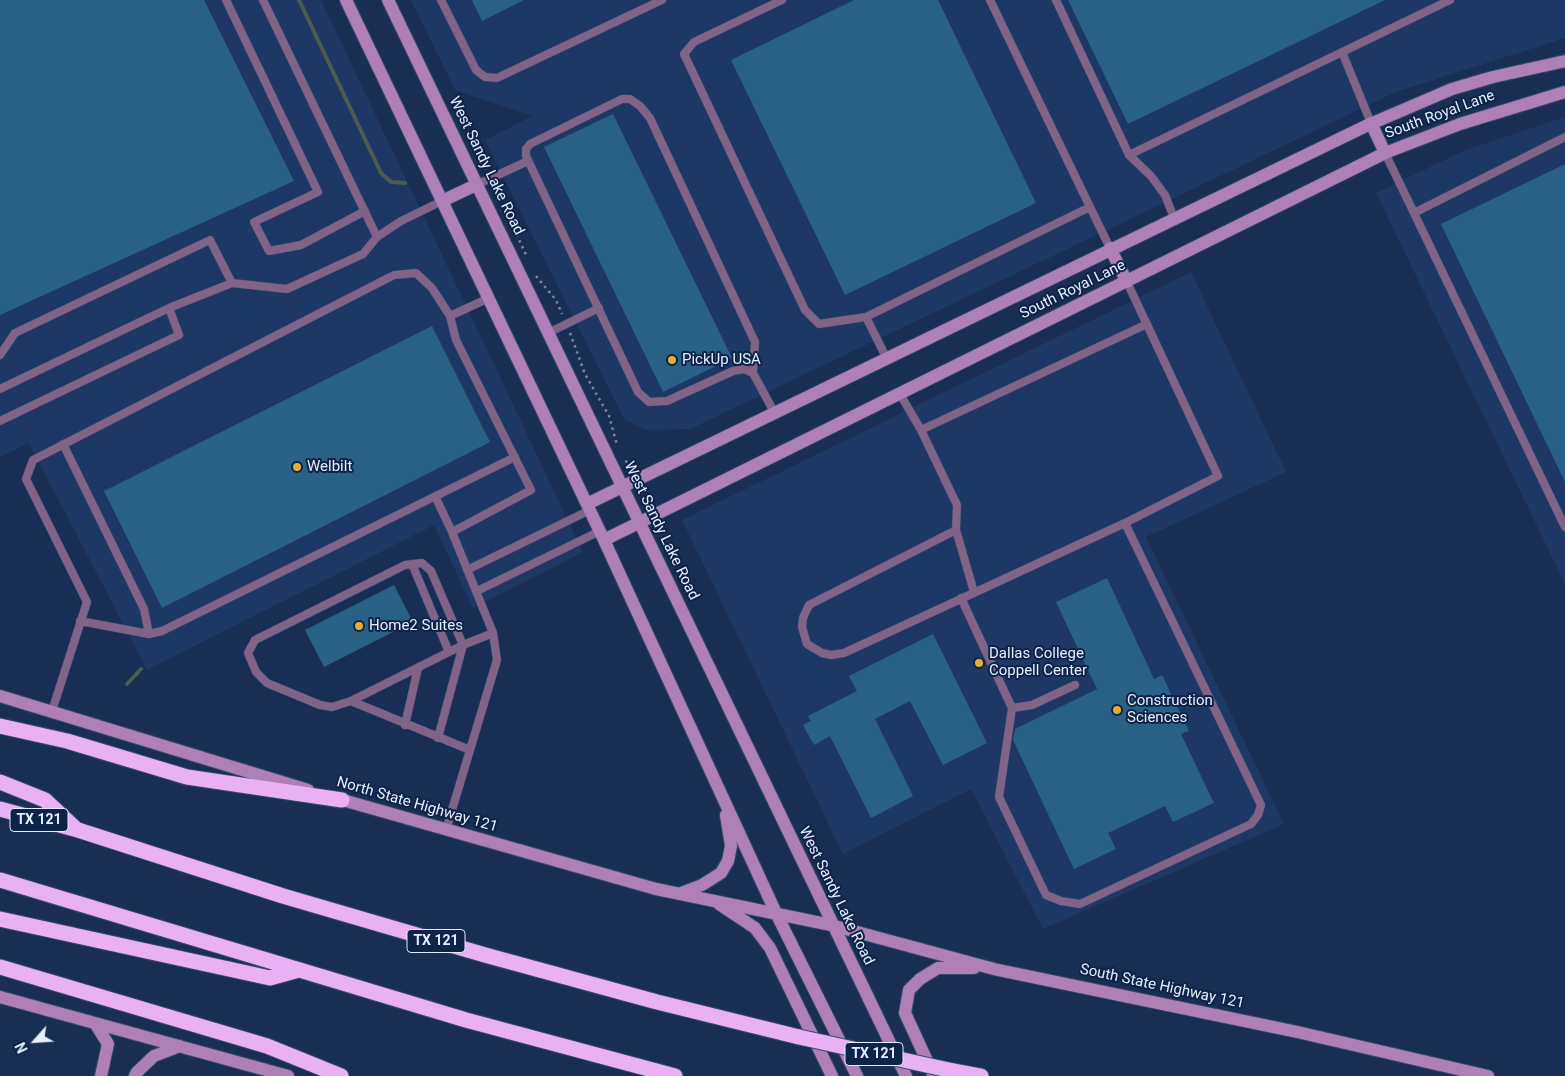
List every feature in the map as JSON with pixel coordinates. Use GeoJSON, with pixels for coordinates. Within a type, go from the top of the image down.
{"type":"FeatureCollection","features":[{"type":"Feature","properties":{"kind":"highway"},"geometry":{"type":"LineString","coordinates":[[0,726],[67,741],[187,777],[342,800]]}},
{"type":"Feature","properties":{"kind":"highway"},"geometry":{"type":"LineString","coordinates":[[0,782],[45,800],[78,830]]}},
{"type":"Feature","properties":{"kind":"highway","name":"TX 121"},"geometry":{"type":"LineString","coordinates":[[0,809],[78,830],[283,896],[485,955],[657,1002],[799,1038],[981,1076]]}},
{"type":"Feature","properties":{"kind":"highway"},"geometry":{"type":"LineString","coordinates":[[0,880],[466,1020],[675,1076]]}},
{"type":"Feature","properties":{"kind":"highway"},"geometry":{"type":"LineString","coordinates":[[0,919],[270,978],[299,970]]}},
{"type":"Feature","properties":{"kind":"highway"},"geometry":{"type":"LineString","coordinates":[[0,967],[266,1046],[341,1076]]}},
{"type":"Feature","properties":{"kind":"main road"},"geometry":{"type":"LineString","coordinates":[[346,0],[602,536],[776,913],[857,1076]]}},
{"type":"Feature","properties":{"kind":"main road","name":"West Sandy Lake Road"},"geometry":{"type":"LineString","coordinates":[[388,0],[831,925],[906,1076]]}},
{"type":"Feature","properties":{"kind":"main road","name":"South Royal Lane"},"geometry":{"type":"LineString","coordinates":[[588,507],[622,487],[886,357],[1371,123],[1452,90],[1493,77],[1565,61]]}},
{"type":"Feature","properties":{"kind":"main road","name":"South Royal Lane"},"geometry":{"type":"LineString","coordinates":[[602,536],[639,523],[1385,152],[1486,115],[1565,92]]}},
{"type":"Feature","properties":{"kind":"main road"},"geometry":{"type":"LineString","coordinates":[[1371,123],[1385,152]]}},
{"type":"Feature","properties":{"kind":"main road"},"geometry":{"type":"LineString","coordinates":[[442,201],[476,185]]}},
{"type":"Feature","properties":{"kind":"main road"},"geometry":{"type":"LineString","coordinates":[[1110,248],[1126,282]]}},
{"type":"Feature","properties":{"kind":"main road","name":"North State Highway 121"},"geometry":{"type":"LineString","coordinates":[[0,696],[342,800],[656,889],[831,925]]}},
{"type":"Feature","properties":{"kind":"main road"},"geometry":{"type":"LineString","coordinates":[[679,893],[709,881],[721,873],[728,860],[731,846],[724,800]]}},
{"type":"Feature","properties":{"kind":"main road"},"geometry":{"type":"LineString","coordinates":[[714,900],[755,928],[770,948],[832,1076]]}},
{"type":"Feature","properties":{"kind":"main road","name":"South State Highway 121"},"geometry":{"type":"LineString","coordinates":[[831,925],[994,969],[1293,1031],[1488,1076]]}},
{"type":"Feature","properties":{"kind":"main road"},"geometry":{"type":"LineString","coordinates":[[934,1076],[905,1013],[909,990],[920,979],[938,968],[994,969]]}},
{"type":"Feature","properties":{"kind":"main road"},"geometry":{"type":"LineString","coordinates":[[0,997],[288,1076]]}},
{"type":"Feature","properties":{"kind":"main road"},"geometry":{"type":"LineString","coordinates":[[95,1023],[108,1044],[101,1076]]}},
{"type":"Feature","properties":{"kind":"main road"},"geometry":{"type":"LineString","coordinates":[[135,1076],[154,1056],[180,1046]]}},
{"type":"Feature","properties":{"kind":"lane"},"geometry":{"type":"LineString","coordinates":[[226,0],[318,192],[254,222],[269,251],[301,245],[365,211]]}},
{"type":"Feature","properties":{"kind":"lane"},"geometry":{"type":"LineString","coordinates":[[263,0],[378,237]]}},
{"type":"Feature","properties":{"kind":"lane"},"geometry":{"type":"LineString","coordinates":[[442,0],[476,70],[485,77],[497,78],[662,0]]}},
{"type":"Feature","properties":{"kind":"lane"},"geometry":{"type":"LineString","coordinates":[[782,0],[694,42],[684,54],[805,310],[818,324],[866,317],[1090,207]]}},
{"type":"Feature","properties":{"kind":"lane"},"geometry":{"type":"LineString","coordinates":[[990,0],[1110,248]]}},
{"type":"Feature","properties":{"kind":"lane"},"geometry":{"type":"LineString","coordinates":[[1056,0],[1129,155],[1151,176],[1160,189],[1174,218]]}},
{"type":"Feature","properties":{"kind":"lane"},"geometry":{"type":"LineString","coordinates":[[1129,155],[1450,0]]}},
{"type":"Feature","properties":{"kind":"lane"},"geometry":{"type":"LineString","coordinates":[[1342,52],[1371,123]]}},
{"type":"Feature","properties":{"kind":"lane"},"geometry":{"type":"LineString","coordinates":[[753,373],[744,369],[733,371],[667,401],[649,402],[638,392],[528,161],[526,149],[530,144],[622,99],[630,99],[640,106],[650,118],[755,342],[753,373],[774,412]]}},
{"type":"Feature","properties":{"kind":"lane"},"geometry":{"type":"LineString","coordinates":[[1414,213],[1565,137]]}},
{"type":"Feature","properties":{"kind":"lane"},"geometry":{"type":"LineString","coordinates":[[1385,152],[1565,527]]}},
{"type":"Feature","properties":{"kind":"lane"},"geometry":{"type":"LineString","coordinates":[[476,185],[528,161]]}},
{"type":"Feature","properties":{"kind":"lane"},"geometry":{"type":"LineString","coordinates":[[0,389],[169,308],[232,283],[287,289],[363,254],[378,237],[401,221],[442,201]]}},
{"type":"Feature","properties":{"kind":"lane"},"geometry":{"type":"LineString","coordinates":[[0,355],[15,333],[210,240],[232,283]]}},
{"type":"Feature","properties":{"kind":"lane"},"geometry":{"type":"LineString","coordinates":[[52,712],[86,602],[26,479],[33,460],[394,275],[416,273],[432,288],[450,316],[456,340],[531,490],[452,532]]}},
{"type":"Feature","properties":{"kind":"lane"},"geometry":{"type":"LineString","coordinates":[[956,530],[809,605],[803,618],[803,636],[807,644],[822,653],[831,655],[844,653],[1125,523],[1218,476],[1126,282]]}},
{"type":"Feature","properties":{"kind":"lane"},"geometry":{"type":"LineString","coordinates":[[450,316],[488,298]]}},
{"type":"Feature","properties":{"kind":"lane"},"geometry":{"type":"LineString","coordinates":[[0,421],[179,335],[169,308]]}},
{"type":"Feature","properties":{"kind":"lane"},"geometry":{"type":"LineString","coordinates":[[548,333],[599,308]]}},
{"type":"Feature","properties":{"kind":"lane"},"geometry":{"type":"LineString","coordinates":[[866,317],[886,357]]}},
{"type":"Feature","properties":{"kind":"lane"},"geometry":{"type":"LineString","coordinates":[[921,430],[1147,324]]}},
{"type":"Feature","properties":{"kind":"lane"},"geometry":{"type":"LineString","coordinates":[[900,394],[921,430],[957,505],[956,530],[974,592]]}},
{"type":"Feature","properties":{"kind":"lane"},"geometry":{"type":"LineString","coordinates":[[63,444],[144,609],[149,634]]}},
{"type":"Feature","properties":{"kind":"lane"},"geometry":{"type":"LineString","coordinates":[[80,621],[149,634],[170,626],[515,457]]}},
{"type":"Feature","properties":{"kind":"lane"},"geometry":{"type":"LineString","coordinates":[[435,496],[477,591],[493,633],[497,660],[446,830]]}},
{"type":"Feature","properties":{"kind":"lane"},"geometry":{"type":"LineString","coordinates":[[468,570],[588,507]]}},
{"type":"Feature","properties":{"kind":"lane"},"geometry":{"type":"LineString","coordinates":[[961,598],[1012,708],[999,797],[1046,895],[1061,901],[1080,904],[1251,824],[1258,815],[1261,805],[1125,523]]}},
{"type":"Feature","properties":{"kind":"lane"},"geometry":{"type":"LineString","coordinates":[[477,591],[602,536]]}},
{"type":"Feature","properties":{"kind":"lane"},"geometry":{"type":"LineString","coordinates":[[438,738],[462,645],[431,571],[422,563],[406,565],[255,640],[248,653],[256,672],[268,683],[320,705],[332,707],[351,701],[462,645],[493,633]]}},
{"type":"Feature","properties":{"kind":"lane"},"geometry":{"type":"LineString","coordinates":[[412,564],[449,652]]}},
{"type":"Feature","properties":{"kind":"lane"},"geometry":{"type":"LineString","coordinates":[[405,725],[418,668]]}},
{"type":"Feature","properties":{"kind":"lane"},"geometry":{"type":"LineString","coordinates":[[1012,708],[1032,705],[1075,685]]}},
{"type":"Feature","properties":{"kind":"lane"},"geometry":{"type":"LineString","coordinates":[[351,701],[405,725],[470,750]]}},
{"type":"Feature","properties":{"kind":"path"},"geometry":{"type":"LineString","coordinates":[[467,131],[529,261]]}},
{"type":"Feature","properties":{"kind":"path"},"geometry":{"type":"LineString","coordinates":[[533,269],[556,300],[585,374],[609,416],[619,452]]}},
{"type":"Feature","properties":{"kind":"path"},"geometry":{"type":"LineString","coordinates":[[622,457],[626,462],[635,466],[657,514]]}},
{"type":"Feature","properties":{"kind":"shaded area"},"geometry":{"type":"Polygon","coordinates":[[[0,0],[321,0],[583,552],[473,608],[434,525],[147,670],[29,443],[0,457],[0,0]]]}},
{"type":"Feature","properties":{"kind":"shaded area"},"geometry":{"type":"Polygon","coordinates":[[[411,0],[1565,0],[1565,38],[1396,92],[690,429],[646,430],[624,419],[485,140],[532,116],[455,90],[411,0]]]}},
{"type":"Feature","properties":{"kind":"shaded area"},"geometry":{"type":"Polygon","coordinates":[[[1565,117],[1565,584],[1376,193],[1463,151],[1565,117]]]}},
{"type":"Feature","properties":{"kind":"shaded area","name":"Dallas College Coppell Center"},"geometry":{"type":"Polygon","coordinates":[[[1191,272],[1286,472],[1146,537],[1284,824],[1043,929],[971,789],[843,854],[682,520],[1191,272]]]}},
{"type":"Feature","properties":{"kind":"building"},"geometry":{"type":"Polygon","coordinates":[[[0,0],[204,0],[294,181],[0,315],[0,0]]]}},
{"type":"Feature","properties":{"kind":"building"},"geometry":{"type":"Polygon","coordinates":[[[472,0],[524,0],[482,21],[472,0]]]}},
{"type":"Feature","properties":{"kind":"building"},"geometry":{"type":"Polygon","coordinates":[[[854,0],[938,0],[1036,203],[845,295],[731,60],[854,0]]]}},
{"type":"Feature","properties":{"kind":"building"},"geometry":{"type":"Polygon","coordinates":[[[1068,0],[1385,0],[1128,124],[1068,0]]]}},
{"type":"Feature","properties":{"kind":"building"},"geometry":{"type":"Polygon","coordinates":[[[613,114],[732,358],[663,392],[544,147],[613,114]]]}},
{"type":"Feature","properties":{"kind":"building"},"geometry":{"type":"Polygon","coordinates":[[[1565,164],[1565,482],[1441,224],[1565,164]]]}},
{"type":"Feature","properties":{"kind":"building","name":"Welbilt"},"geometry":{"type":"Polygon","coordinates":[[[432,326],[490,442],[162,608],[104,491],[432,326]]]}},
{"type":"Feature","properties":{"kind":"building","name":"Construction Sciences"},"geometry":{"type":"Polygon","coordinates":[[[1107,578],[1154,679],[1162,675],[1189,731],[1181,734],[1214,803],[1173,822],[1165,806],[1108,833],[1116,849],[1074,869],[1013,740],[1015,729],[1097,689],[1056,602],[1107,578]]]}},
{"type":"Feature","properties":{"kind":"building","name":"Home2 Suites"},"geometry":{"type":"Polygon","coordinates":[[[394,585],[413,622],[324,667],[305,630],[394,585]]]}},
{"type":"Feature","properties":{"kind":"building"},"geometry":{"type":"Polygon","coordinates":[[[933,634],[987,743],[943,765],[910,701],[875,719],[913,796],[871,818],[830,736],[814,745],[803,725],[811,721],[808,716],[857,691],[849,676],[933,634]]]}},
{"type":"Feature","properties":{"kind":"waterway"},"geometry":{"type":"LineString","coordinates":[[299,0],[381,173],[391,182],[405,183]]}},
{"type":"Feature","properties":{"kind":"waterway"},"geometry":{"type":"LineString","coordinates":[[127,684],[141,669]]}},
{"type":"Feature","properties":{"kind":"place","name":"PickUp USA"},"geometry":{"type":"Point","coordinates":[672,360]}},
{"type":"Feature","properties":{"kind":"place","name":"Welbilt"},"geometry":{"type":"Point","coordinates":[297,467]}},
{"type":"Feature","properties":{"kind":"place","name":"Home2 Suites"},"geometry":{"type":"Point","coordinates":[359,626]}},
{"type":"Feature","properties":{"kind":"place","name":"Dallas College Coppell Center"},"geometry":{"type":"Point","coordinates":[979,663]}},
{"type":"Feature","properties":{"kind":"place","name":"Construction Sciences"},"geometry":{"type":"Point","coordinates":[1117,710]}}]}
